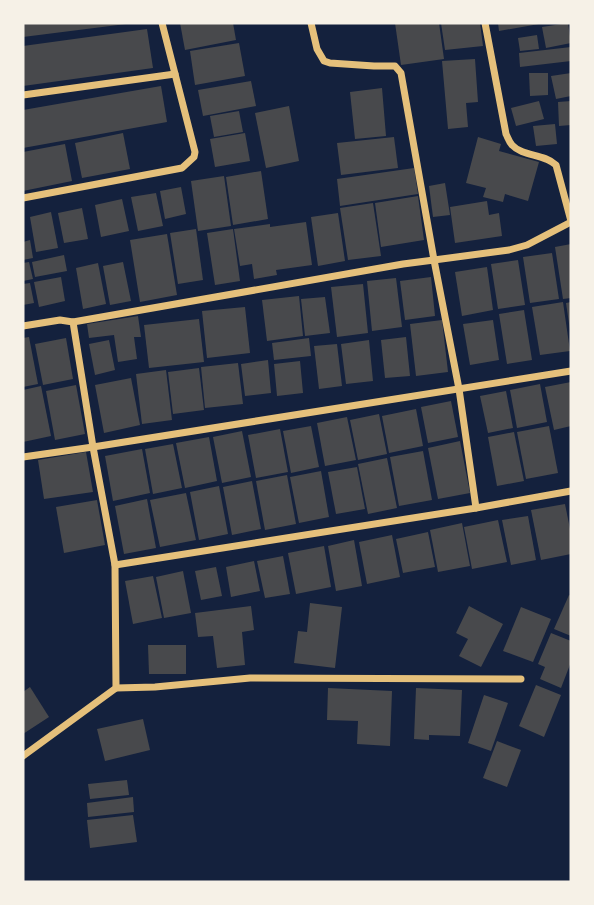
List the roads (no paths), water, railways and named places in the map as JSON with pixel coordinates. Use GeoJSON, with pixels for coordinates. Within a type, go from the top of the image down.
{"type":"FeatureCollection","features":[{"type":"Feature","properties":{"kind":"street"},"geometry":{"type":"LineString","coordinates":[[23,198],[182,168],[194,157],[195,152],[162,23]]}},
{"type":"Feature","properties":{"kind":"street"},"geometry":{"type":"LineString","coordinates":[[311,23],[317,49],[324,61],[374,66],[395,65],[401,74],[459,389],[477,508]]}},
{"type":"Feature","properties":{"kind":"street"},"geometry":{"type":"LineString","coordinates":[[23,326],[60,320],[73,322],[389,266],[509,250],[527,245],[571,222],[556,165],[549,158],[512,146],[506,134],[485,23]]}},
{"type":"Feature","properties":{"kind":"street"},"geometry":{"type":"LineString","coordinates":[[23,95],[176,74]]}},
{"type":"Feature","properties":{"kind":"street"},"geometry":{"type":"LineString","coordinates":[[73,322],[116,565],[116,688]]}},
{"type":"Feature","properties":{"kind":"street"},"geometry":{"type":"LineString","coordinates":[[23,457],[571,371]]}},
{"type":"Feature","properties":{"kind":"street"},"geometry":{"type":"LineString","coordinates":[[116,565],[571,491]]}},
{"type":"Feature","properties":{"kind":"street"},"geometry":{"type":"LineString","coordinates":[[23,756],[116,688],[250,678],[521,679]]}}]}
